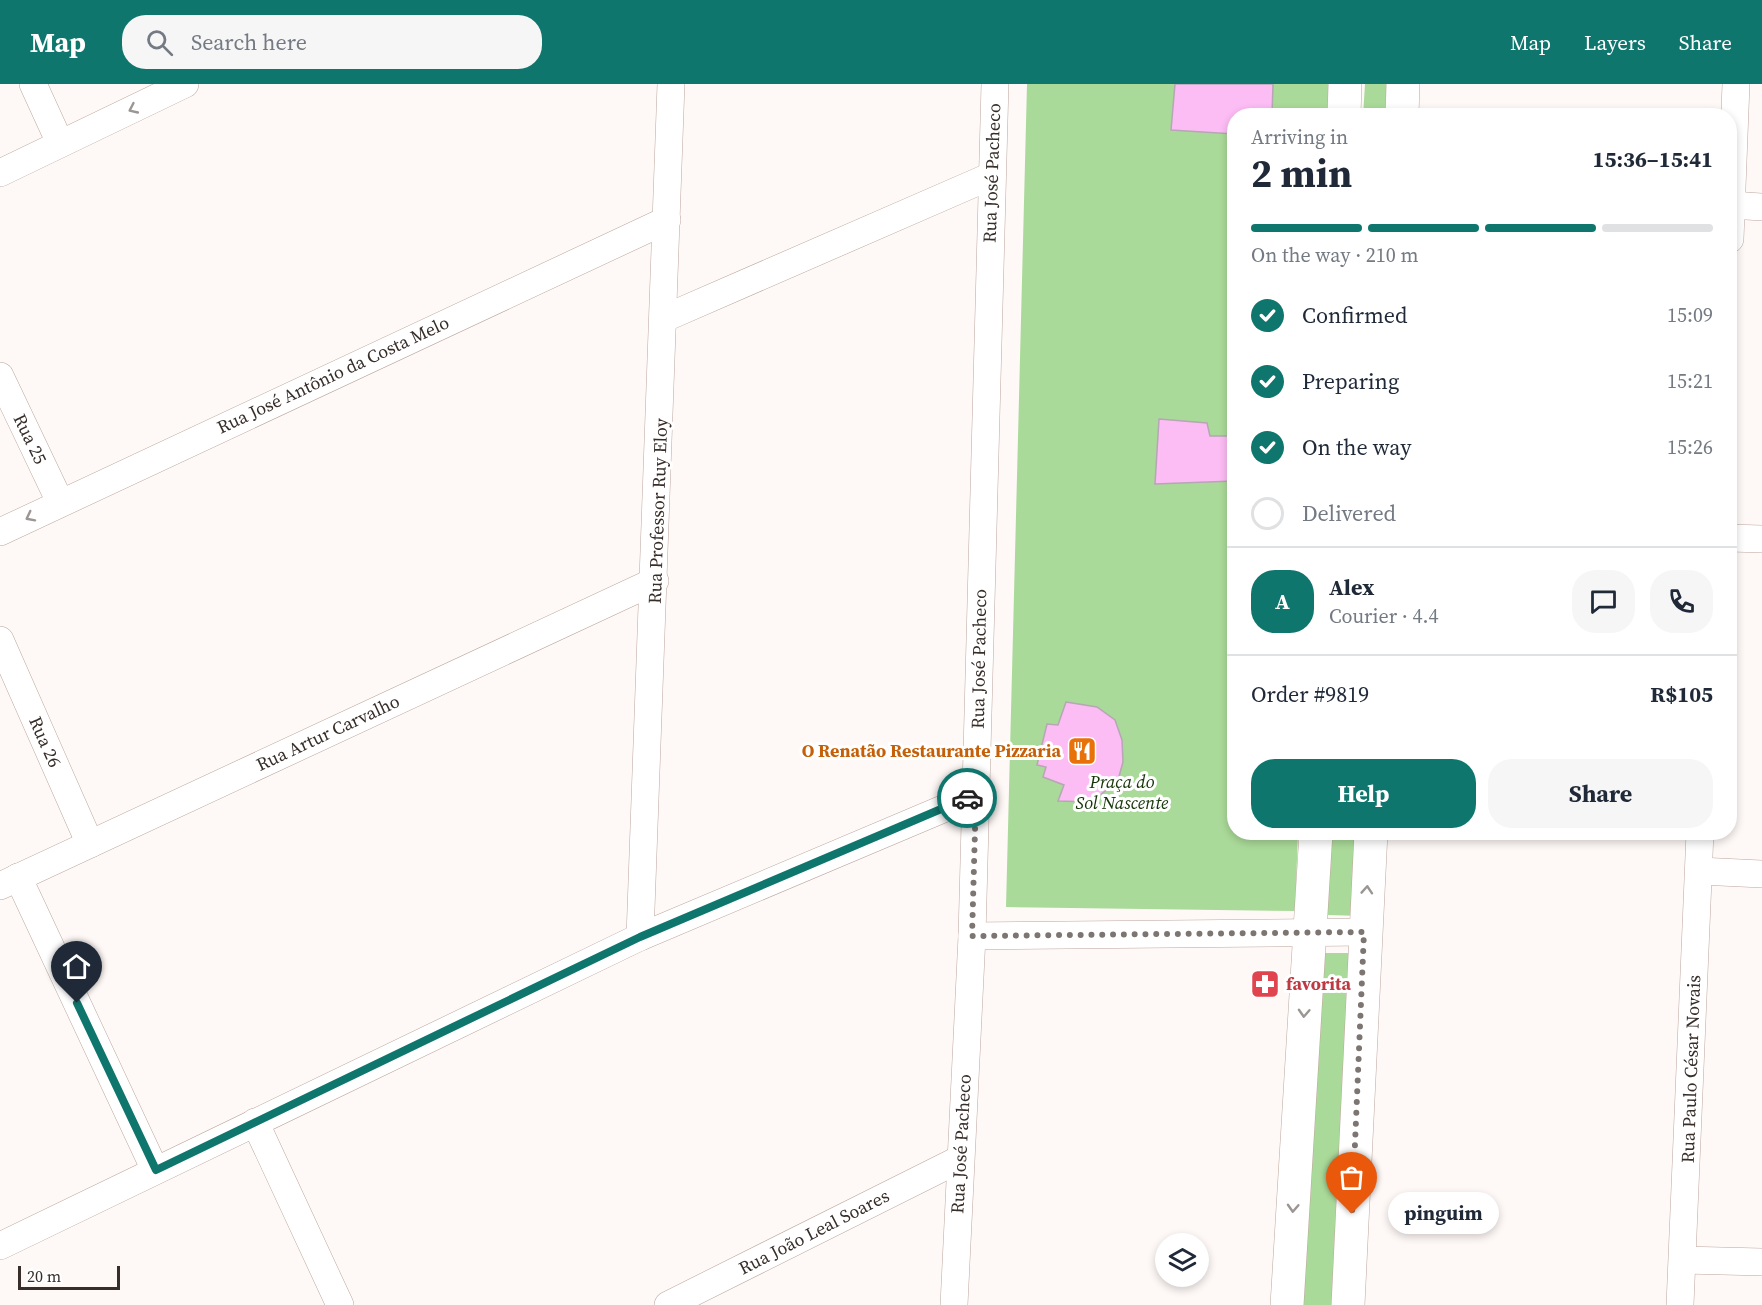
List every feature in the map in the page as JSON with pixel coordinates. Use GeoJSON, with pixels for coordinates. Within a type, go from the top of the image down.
{"type":"FeatureCollection","features":[{"type":"Feature","properties":{"kind":"street"},"geometry":{"type":"LineString","coordinates":[[33,84],[60,143]]}},
{"type":"Feature","properties":{"kind":"street"},"geometry":{"type":"LineString","coordinates":[[0,173],[185,84]]}},
{"type":"Feature","properties":{"kind":"street","name":"Rua Professor Ruy Eloy"},"geometry":{"type":"LineString","coordinates":[[640,937],[665,318],[671,84]]}},
{"type":"Feature","properties":{"kind":"street","name":"Rua José Pacheco"},"geometry":{"type":"LineString","coordinates":[[954,1305],[972,936],[995,84]]}},
{"type":"Feature","properties":{"kind":"street"},"geometry":{"type":"LineString","coordinates":[[1344,108],[1345,84]]}},
{"type":"Feature","properties":{"kind":"street"},"geometry":{"type":"LineString","coordinates":[[1402,108],[1403,84]]}},
{"type":"Feature","properties":{"kind":"street"},"geometry":{"type":"LineString","coordinates":[[1735,108],[1736,84]]}},
{"type":"Feature","properties":{"kind":"street"},"geometry":{"type":"LineString","coordinates":[[665,318],[991,176]]}},
{"type":"Feature","properties":{"kind":"street"},"geometry":{"type":"LineString","coordinates":[[1737,205],[1762,207]]}},
{"type":"Feature","properties":{"kind":"street","name":"Rua José Antônio da Costa Melo"},"geometry":{"type":"LineString","coordinates":[[0,532],[667,220]]}},
{"type":"Feature","properties":{"kind":"street","name":"Rua 25"},"geometry":{"type":"LineString","coordinates":[[0,376],[60,502]]}},
{"type":"Feature","properties":{"kind":"street"},"geometry":{"type":"LineString","coordinates":[[1737,538],[1762,539]]}},
{"type":"Feature","properties":{"kind":"street","name":"Rua Artur Carvalho"},"geometry":{"type":"LineString","coordinates":[[9,882],[655,581]]}},
{"type":"Feature","properties":{"kind":"street","name":"Rua 26"},"geometry":{"type":"LineString","coordinates":[[0,640],[90,843]]}},
{"type":"Feature","properties":{"kind":"street"},"geometry":{"type":"LineString","coordinates":[[0,1246],[640,937],[976,795]]}},
{"type":"Feature","properties":{"kind":"street"},"geometry":{"type":"LineString","coordinates":[[1287,1305],[1315,840]]}},
{"type":"Feature","properties":{"kind":"street"},"geometry":{"type":"LineString","coordinates":[[1348,1305],[1364,932],[1370,840]]}},
{"type":"Feature","properties":{"kind":"street","name":"Rua Paulo César Novais"},"geometry":{"type":"LineString","coordinates":[[1680,1305],[1700,840]]}},
{"type":"Feature","properties":{"kind":"street"},"geometry":{"type":"LineString","coordinates":[[1699,871],[1762,874]]}},
{"type":"Feature","properties":{"kind":"street"},"geometry":{"type":"LineString","coordinates":[[9,882],[156,1170]]}},
{"type":"Feature","properties":{"kind":"street"},"geometry":{"type":"LineString","coordinates":[[972,936],[1364,932]]}},
{"type":"Feature","properties":{"kind":"street"},"geometry":{"type":"LineString","coordinates":[[255,1122],[340,1305]]}},
{"type":"Feature","properties":{"kind":"street","name":"Rua João Leal Soares"},"geometry":{"type":"LineString","coordinates":[[668,1305],[960,1159]]}},
{"type":"Feature","properties":{"kind":"street"},"geometry":{"type":"LineString","coordinates":[[1683,1260],[1762,1262]]}},
{"type":"Feature","properties":{"kind":"green space","name":"Praça do Sol Nascente"},"geometry":{"type":"Polygon","coordinates":[[[1027,84],[1330,84],[1328,108],[1227,108],[1227,840],[1298,840],[1295,911],[1006,907],[1027,84]]]}},
{"type":"Feature","properties":{"kind":"green space"},"geometry":{"type":"Polygon","coordinates":[[[1365,84],[1394,84],[1393,108],[1364,108],[1365,84]]]}},
{"type":"Feature","properties":{"kind":"green space"},"geometry":{"type":"Polygon","coordinates":[[[1331,840],[1366,840],[1362,916],[1327,915],[1331,840]]]}},
{"type":"Feature","properties":{"kind":"green space"},"geometry":{"type":"Polygon","coordinates":[[[1311,953],[1359,953],[1342,1305],[1295,1305],[1311,953]]]}},
{"type":"Feature","properties":{"kind":"building"},"geometry":{"type":"Polygon","coordinates":[[[1175,84],[1273,84],[1272,108],[1227,108],[1227,134],[1171,130],[1175,84]]]}},
{"type":"Feature","properties":{"kind":"building"},"geometry":{"type":"Polygon","coordinates":[[[1159,419],[1207,423],[1210,436],[1227,436],[1227,481],[1155,484],[1159,419]]]}},
{"type":"Feature","properties":{"kind":"building","name":"O Renatão Restaurante Pizzaria"},"geometry":{"type":"Polygon","coordinates":[[[1066,702],[1097,707],[1115,720],[1122,740],[1123,762],[1118,780],[1092,802],[1058,801],[1064,785],[1043,777],[1046,767],[1037,765],[1047,724],[1058,725],[1066,702]]]}},
{"type":"Feature","properties":{"kind":"way so far"},"geometry":{"type":"LineString","coordinates":[[967,798],[976,795],[972,936],[1364,932],[1352,1214]]}},
{"type":"Feature","properties":{"kind":"place","name":"O Renatão Restaurante Pizzaria"},"geometry":{"type":"Point","coordinates":[1082,751]}},
{"type":"Feature","properties":{"kind":"place","name":"favorita"},"geometry":{"type":"Point","coordinates":[1265,984]}},
{"type":"Feature","properties":{"kind":"place","name":"pinguim"},"geometry":{"type":"Point","coordinates":[1352,1214]}},
{"type":"Feature","properties":{"kind":"route"},"geometry":{"type":"LineString","coordinates":[[77,1003],[156,1170],[640,937],[967,798]]}}]}
